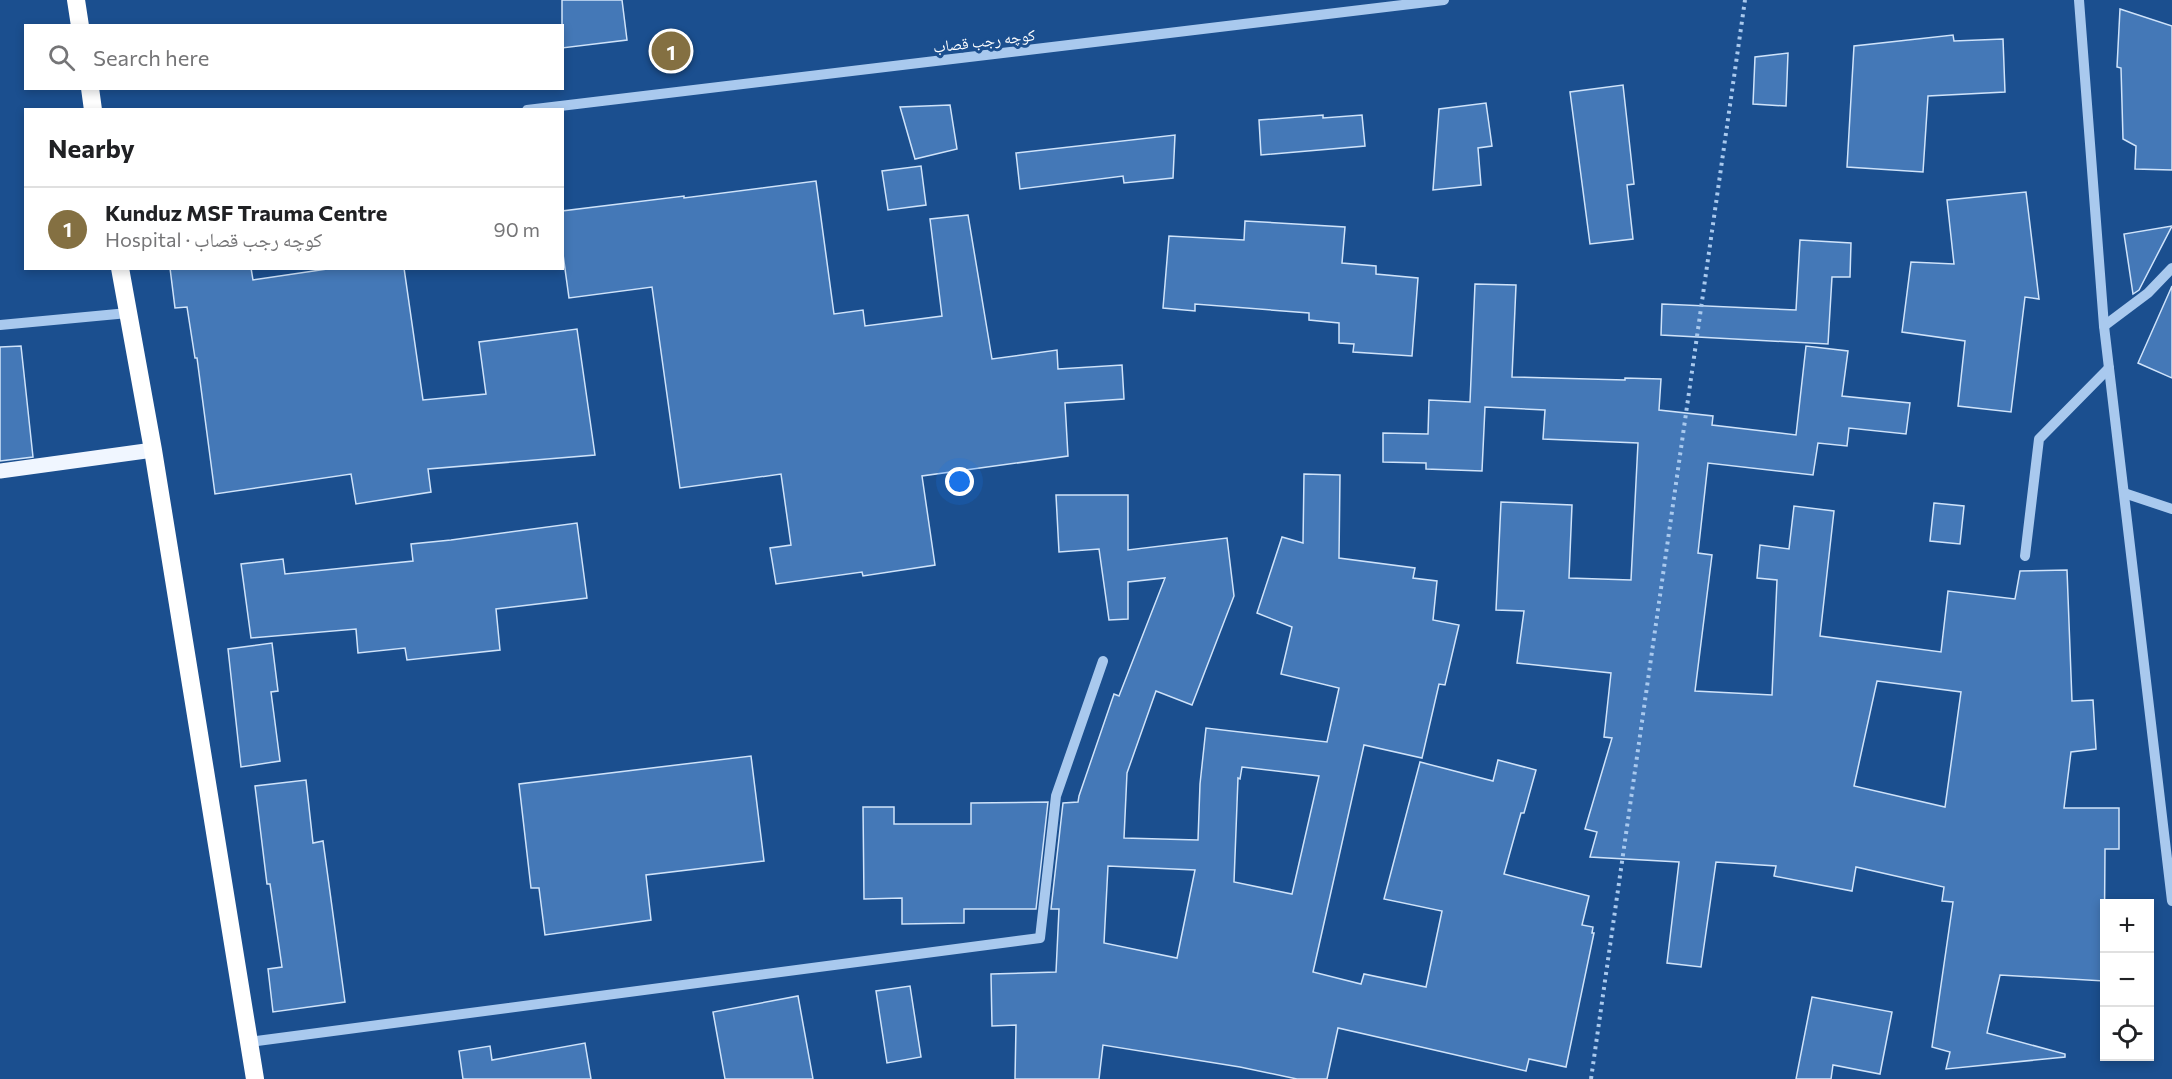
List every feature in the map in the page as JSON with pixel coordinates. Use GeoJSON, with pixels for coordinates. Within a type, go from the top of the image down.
{"type":"FeatureCollection","features":[{"type":"Feature","properties":{"kind":"highway"},"geometry":{"type":"LineString","coordinates":[[76,0],[80,24]]}},
{"type":"Feature","properties":{"kind":"highway"},"geometry":{"type":"LineString","coordinates":[[90,90],[93,108]]}},
{"type":"Feature","properties":{"kind":"highway"},"geometry":{"type":"LineString","coordinates":[[120,270],[153,450],[255,1079]]}},
{"type":"Feature","properties":{"kind":"main road"},"geometry":{"type":"LineString","coordinates":[[0,471],[153,450]]}},
{"type":"Feature","properties":{"kind":"street","name":"کوچه رجب قصاب"},"geometry":{"type":"LineString","coordinates":[[544,108],[1444,0]]}},
{"type":"Feature","properties":{"kind":"street"},"geometry":{"type":"LineString","coordinates":[[2079,0],[2104,326],[2172,901]]}},
{"type":"Feature","properties":{"kind":"street"},"geometry":{"type":"LineString","coordinates":[[2104,326],[2148,293],[2172,268]]}},
{"type":"Feature","properties":{"kind":"street"},"geometry":{"type":"LineString","coordinates":[[0,324],[128,313]]}},
{"type":"Feature","properties":{"kind":"street"},"geometry":{"type":"LineString","coordinates":[[2025,556],[2039,439],[2109,368]]}},
{"type":"Feature","properties":{"kind":"street"},"geometry":{"type":"LineString","coordinates":[[2124,493],[2172,509]]}},
{"type":"Feature","properties":{"kind":"street"},"geometry":{"type":"LineString","coordinates":[[249,1042],[1040,938],[1056,796],[1103,661]]}},
{"type":"Feature","properties":{"kind":"path"},"geometry":{"type":"LineString","coordinates":[[1591,1079],[1745,0]]}},
{"type":"Feature","properties":{"kind":"building"},"geometry":{"type":"Polygon","coordinates":[[[562,0],[622,0],[627,40],[564,48],[564,24],[562,24],[562,0]]]}},
{"type":"Feature","properties":{"kind":"building"},"geometry":{"type":"Polygon","coordinates":[[[2120,9],[2172,26],[2172,170],[2135,169],[2136,146],[2123,139],[2121,68],[2117,67],[2120,9]]]}},
{"type":"Feature","properties":{"kind":"building"},"geometry":{"type":"Polygon","coordinates":[[[1953,35],[1954,41],[2003,39],[2005,92],[1928,96],[1923,172],[1847,167],[1854,46],[1953,35]]]}},
{"type":"Feature","properties":{"kind":"building"},"geometry":{"type":"Polygon","coordinates":[[[1788,53],[1786,106],[1753,104],[1755,57],[1788,53]]]}},
{"type":"Feature","properties":{"kind":"building"},"geometry":{"type":"Polygon","coordinates":[[[1623,85],[1634,184],[1627,185],[1633,239],[1590,244],[1570,92],[1623,85]]]}},
{"type":"Feature","properties":{"kind":"building"},"geometry":{"type":"Polygon","coordinates":[[[1486,103],[1492,146],[1478,148],[1481,185],[1433,190],[1439,109],[1486,103]]]}},
{"type":"Feature","properties":{"kind":"building"},"geometry":{"type":"Polygon","coordinates":[[[950,105],[957,149],[915,159],[900,107],[950,105]]]}},
{"type":"Feature","properties":{"kind":"building"},"geometry":{"type":"Polygon","coordinates":[[[1323,115],[1323,118],[1362,115],[1365,146],[1261,155],[1259,120],[1323,115]]]}},
{"type":"Feature","properties":{"kind":"building"},"geometry":{"type":"Polygon","coordinates":[[[1175,135],[1173,178],[1124,183],[1123,176],[1020,189],[1016,153],[1175,135]]]}},
{"type":"Feature","properties":{"kind":"building"},"geometry":{"type":"Polygon","coordinates":[[[921,166],[926,205],[888,210],[882,171],[921,166]]]}},
{"type":"Feature","properties":{"kind":"building"},"geometry":{"type":"Polygon","coordinates":[[[816,181],[834,314],[863,310],[865,326],[942,316],[930,219],[968,215],[992,359],[1057,350],[1058,369],[1122,365],[1124,399],[1065,403],[1068,456],[922,476],[935,565],[863,576],[862,572],[776,584],[770,548],[791,545],[781,474],[680,488],[652,287],[569,298],[564,262],[564,211],[684,196],[684,198],[816,181]]]}},
{"type":"Feature","properties":{"kind":"building"},"geometry":{"type":"Polygon","coordinates":[[[2026,192],[2039,299],[2025,297],[2011,412],[1958,406],[1965,341],[1902,332],[1911,262],[1954,264],[1947,200],[2026,192]]]}},
{"type":"Feature","properties":{"kind":"building"},"geometry":{"type":"Polygon","coordinates":[[[1245,221],[1345,227],[1342,263],[1376,266],[1376,274],[1418,278],[1412,356],[1353,352],[1354,344],[1339,343],[1339,323],[1309,320],[1309,313],[1195,304],[1195,311],[1163,308],[1169,236],[1244,240],[1245,221]]]}},
{"type":"Feature","properties":{"kind":"building"},"geometry":{"type":"Polygon","coordinates":[[[2172,226],[2139,290],[2133,294],[2124,234],[2172,226]]]}},
{"type":"Feature","properties":{"kind":"building"},"geometry":{"type":"Polygon","coordinates":[[[1800,240],[1851,243],[1850,277],[1832,277],[1828,344],[1661,335],[1662,304],[1796,310],[1800,240]]]}},
{"type":"Feature","properties":{"kind":"building"},"geometry":{"type":"Polygon","coordinates":[[[170,270],[251,270],[253,280],[320,270],[404,270],[423,400],[486,394],[479,342],[577,329],[595,455],[428,469],[431,492],[356,504],[351,474],[215,494],[197,358],[195,358],[187,307],[175,308],[170,270]]]}},
{"type":"Feature","properties":{"kind":"building"},"geometry":{"type":"Polygon","coordinates":[[[1475,284],[1516,285],[1512,377],[1661,379],[1659,410],[1713,416],[1712,425],[1796,435],[1806,346],[1848,351],[1842,396],[1910,403],[1906,434],[1849,428],[1847,446],[1818,443],[1813,475],[1708,463],[1698,553],[1712,555],[1695,691],[1772,695],[1777,580],[1757,578],[1760,545],[1789,549],[1794,506],[1834,511],[1820,636],[1941,652],[1948,591],[2015,599],[2020,571],[2067,570],[2072,701],[2093,700],[2096,749],[2071,752],[2064,808],[2119,808],[2119,849],[2105,849],[2105,899],[2100,899],[2100,981],[2000,975],[1987,1033],[2065,1054],[2065,1057],[1946,1069],[1950,1052],[1932,1047],[1953,902],[1942,901],[1944,887],[1856,867],[1852,891],[1774,876],[1776,866],[1716,862],[1701,967],[1667,963],[1679,862],[1590,857],[1597,832],[1585,829],[1612,738],[1604,737],[1611,673],[1517,663],[1524,611],[1496,610],[1501,502],[1572,505],[1569,578],[1631,580],[1638,443],[1543,439],[1545,410],[1485,407],[1482,471],[1426,469],[1426,463],[1383,462],[1383,433],[1428,434],[1429,400],[1470,402],[1475,284]],[[1877,681],[1854,786],[1945,807],[1961,692],[1877,681]]]}},
{"type":"Feature","properties":{"kind":"building"},"geometry":{"type":"Polygon","coordinates":[[[2172,286],[2172,378],[2138,363],[2172,286]]]}},
{"type":"Feature","properties":{"kind":"building"},"geometry":{"type":"Polygon","coordinates":[[[21,346],[33,457],[0,461],[0,347],[21,346]]]}},
{"type":"Feature","properties":{"kind":"building"},"geometry":{"type":"Polygon","coordinates":[[[1304,474],[1340,475],[1339,558],[1415,568],[1413,578],[1437,581],[1433,620],[1459,625],[1445,685],[1439,684],[1422,758],[1364,745],[1313,972],[1361,984],[1364,974],[1426,987],[1442,911],[1384,899],[1420,762],[1493,781],[1498,760],[1536,770],[1504,874],[1589,896],[1582,925],[1593,927],[1592,933],[1594,933],[1566,1067],[1529,1059],[1526,1071],[1338,1028],[1327,1079],[1297,1079],[1240,1067],[1103,1045],[1099,1079],[1015,1079],[1016,1025],[992,1026],[991,974],[1056,972],[1059,909],[1051,909],[1063,803],[1078,802],[1114,694],[1119,696],[1165,578],[1128,582],[1128,619],[1109,620],[1099,549],[1059,552],[1056,495],[1128,495],[1128,550],[1227,538],[1234,596],[1192,705],[1156,691],[1127,773],[1124,838],[1198,840],[1200,784],[1206,728],[1327,742],[1339,688],[1281,674],[1292,627],[1257,613],[1282,537],[1303,543],[1304,474]],[[1242,767],[1240,779],[1238,778],[1234,882],[1292,894],[1319,776],[1242,767]],[[1108,866],[1104,943],[1177,958],[1195,870],[1108,866]]]}},
{"type":"Feature","properties":{"kind":"building"},"geometry":{"type":"Polygon","coordinates":[[[1934,503],[1964,506],[1960,544],[1930,541],[1934,503]]]}},
{"type":"Feature","properties":{"kind":"building"},"geometry":{"type":"Polygon","coordinates":[[[577,523],[587,598],[496,609],[500,650],[407,660],[405,648],[358,653],[356,629],[251,638],[241,564],[283,559],[285,574],[413,561],[411,544],[577,523]]]}},
{"type":"Feature","properties":{"kind":"building"},"geometry":{"type":"Polygon","coordinates":[[[272,643],[278,691],[271,692],[280,761],[241,767],[228,649],[272,643]]]}},
{"type":"Feature","properties":{"kind":"building"},"geometry":{"type":"Polygon","coordinates":[[[751,756],[764,861],[646,875],[651,920],[545,935],[539,888],[531,888],[519,784],[751,756]]]}},
{"type":"Feature","properties":{"kind":"building"},"geometry":{"type":"Polygon","coordinates":[[[306,780],[313,843],[323,841],[345,1002],[273,1012],[268,969],[282,967],[270,884],[267,884],[255,786],[306,780]]]}},
{"type":"Feature","properties":{"kind":"building"},"geometry":{"type":"Polygon","coordinates":[[[1048,802],[1036,909],[964,909],[964,923],[902,924],[902,898],[864,899],[863,807],[894,807],[894,824],[971,824],[971,803],[1048,802]]]}},
{"type":"Feature","properties":{"kind":"building"},"geometry":{"type":"Polygon","coordinates":[[[910,986],[921,1057],[887,1063],[876,991],[910,986]]]}},
{"type":"Feature","properties":{"kind":"building"},"geometry":{"type":"Polygon","coordinates":[[[798,996],[813,1079],[725,1079],[713,1012],[798,996]]]}},
{"type":"Feature","properties":{"kind":"building"},"geometry":{"type":"Polygon","coordinates":[[[1812,997],[1892,1012],[1880,1074],[1833,1065],[1831,1079],[1796,1079],[1812,997]]]}},
{"type":"Feature","properties":{"kind":"building"},"geometry":{"type":"Polygon","coordinates":[[[585,1043],[591,1079],[463,1079],[459,1051],[490,1046],[492,1060],[585,1043]]]}},
{"type":"Feature","properties":{"kind":"place","name":"Kunduz MSF Trauma Centre"},"geometry":{"type":"Point","coordinates":[671,51]}}]}
